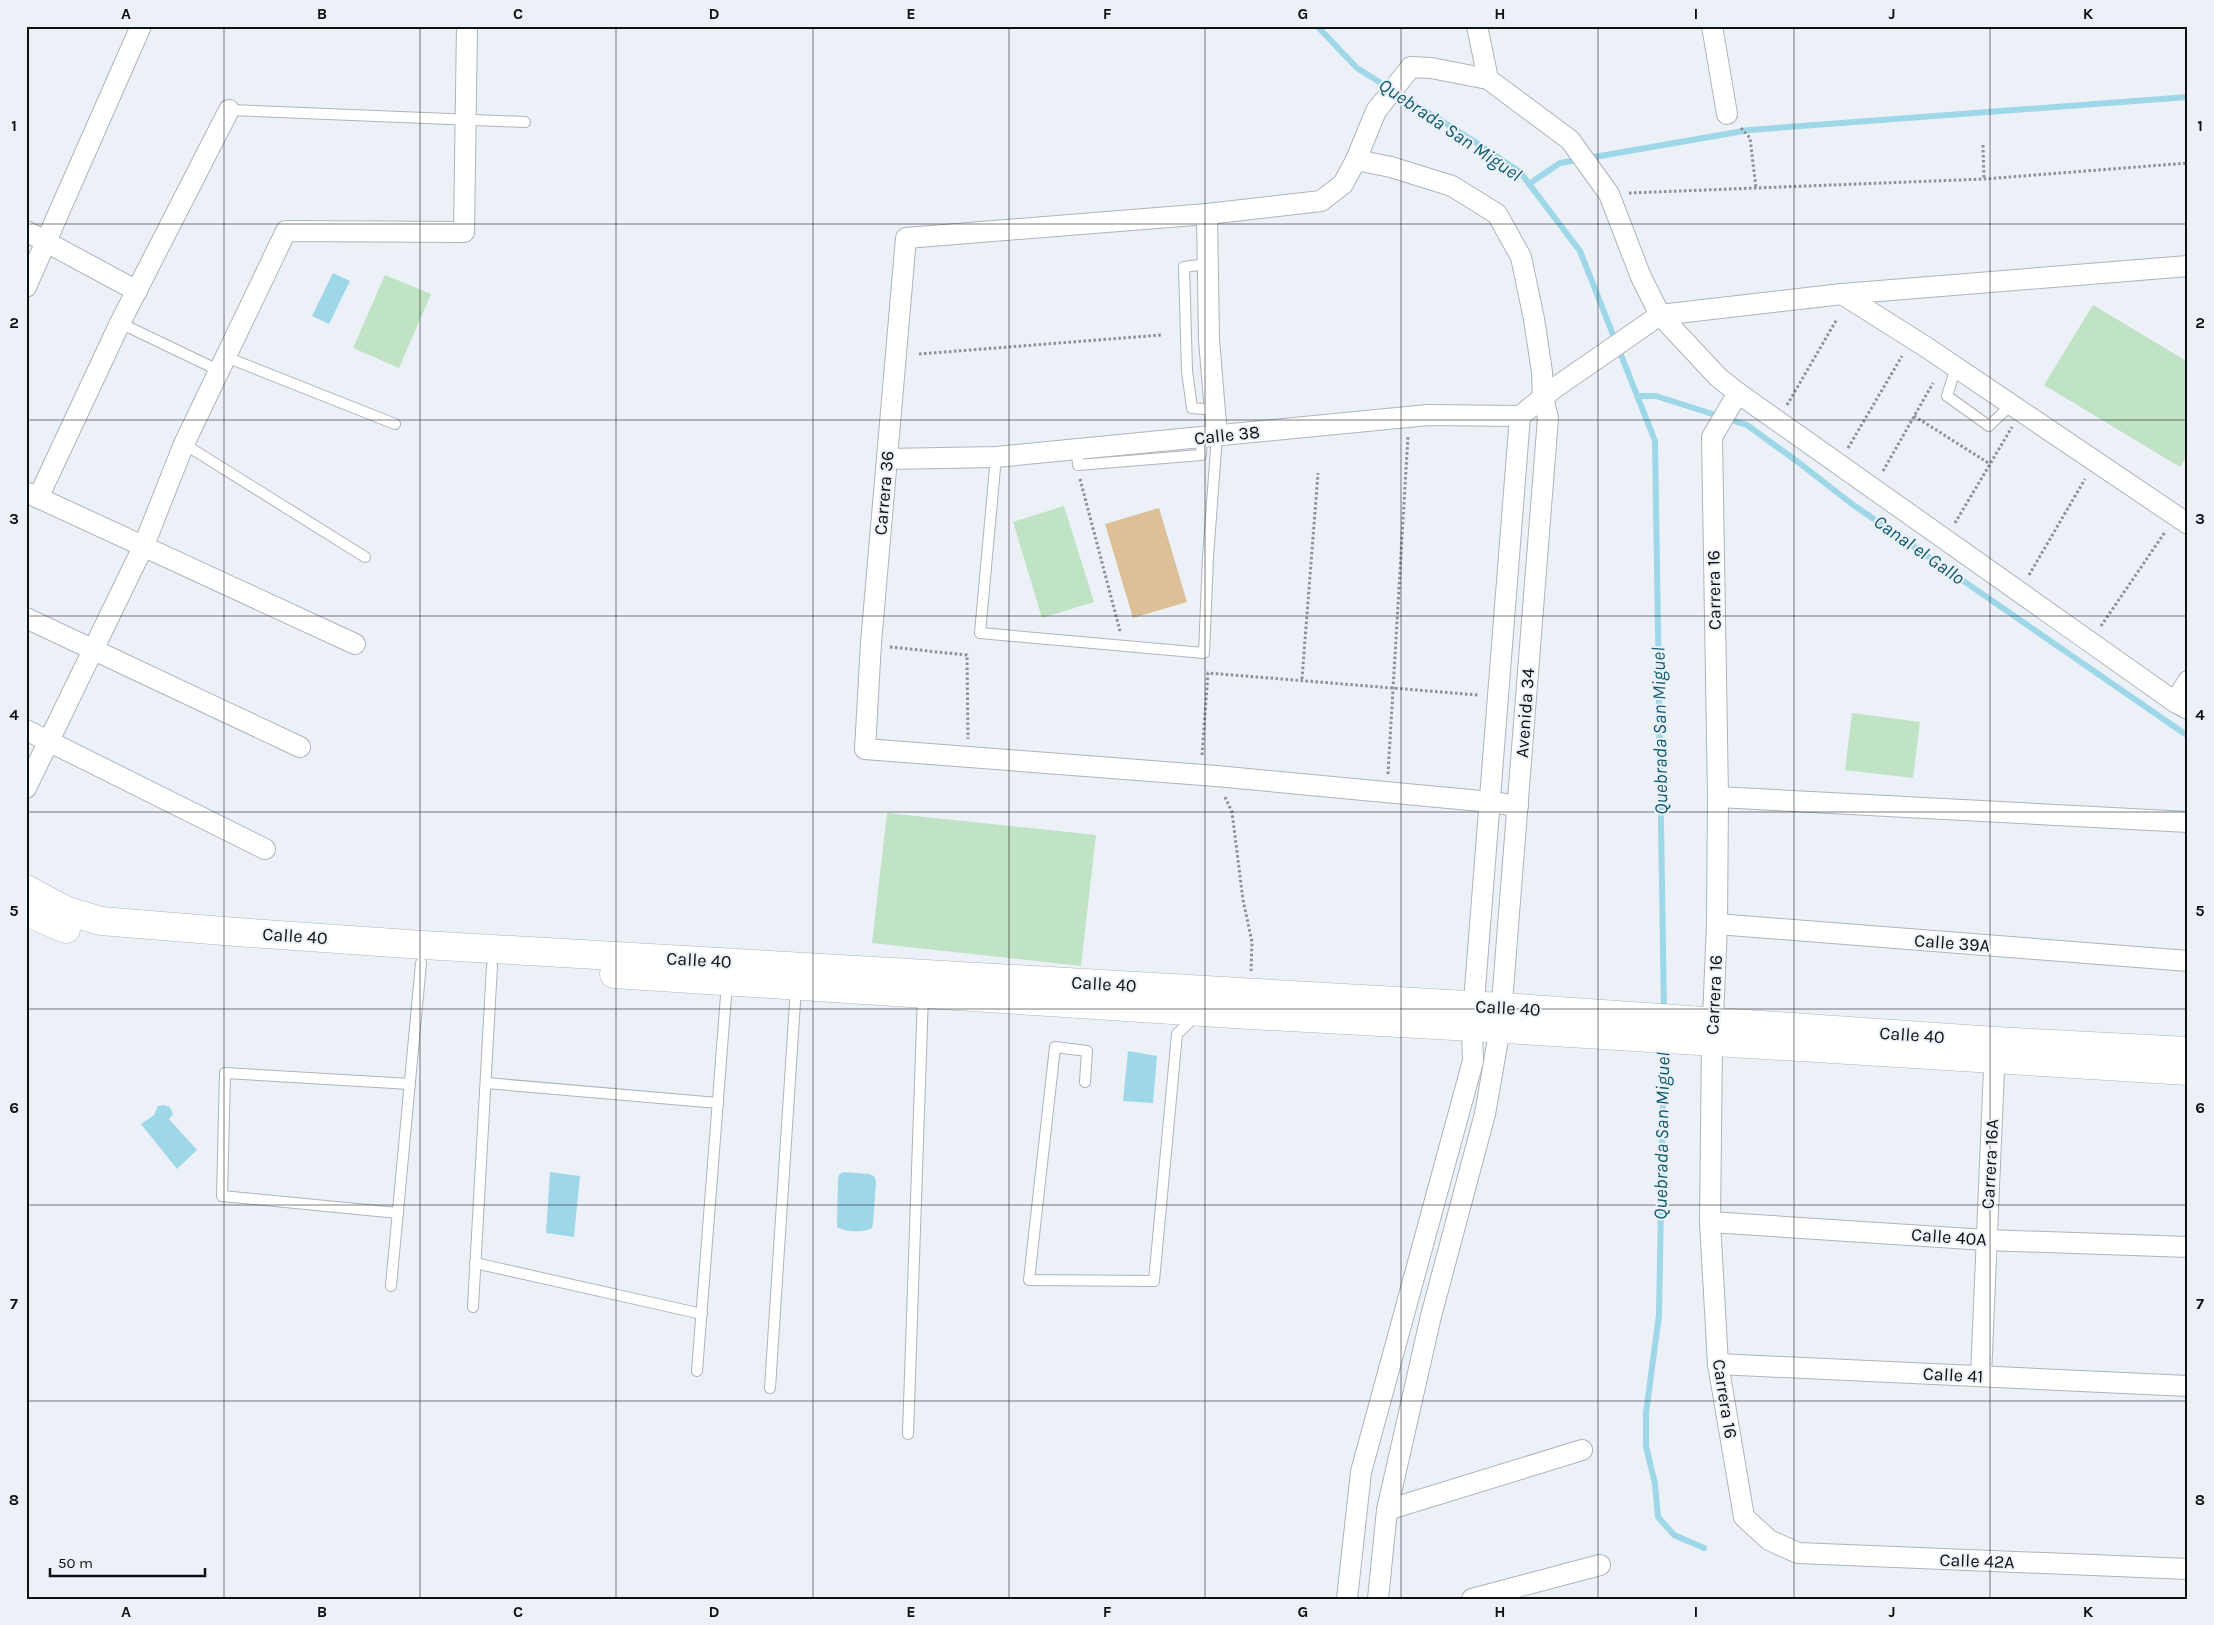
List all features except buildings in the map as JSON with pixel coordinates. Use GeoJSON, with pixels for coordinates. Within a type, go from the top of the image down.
{"type":"FeatureCollection","features":[{"type":"Feature","properties":{"kind":"main road","name":"Calle 40"},"geometry":{"type":"LineString","coordinates":[[26,890],[67,911],[101,921],[422,954],[492,966],[728,971]]}},
{"type":"Feature","properties":{"kind":"main road","name":"Calle 40"},"geometry":{"type":"LineString","coordinates":[[26,912],[59,927],[99,939],[728,971],[1501,1018],[1995,1051],[2188,1071]]}},
{"type":"Feature","properties":{"kind":"main road","name":"Calle 40"},"geometry":{"type":"LineString","coordinates":[[797,976],[923,994],[1020,990]]}},
{"type":"Feature","properties":{"kind":"main road","name":"Calle 40"},"geometry":{"type":"LineString","coordinates":[[1995,1051],[2188,1051]]}},
{"type":"Feature","properties":{"kind":"street"},"geometry":{"type":"LineString","coordinates":[[26,287],[141,26]]}},
{"type":"Feature","properties":{"kind":"street"},"geometry":{"type":"LineString","coordinates":[[26,788],[144,545],[184,444],[286,231],[464,232],[467,26]]}},
{"type":"Feature","properties":{"kind":"street"},"geometry":{"type":"LineString","coordinates":[[1477,26],[1488,79]]}},
{"type":"Feature","properties":{"kind":"street"},"geometry":{"type":"LineString","coordinates":[[1712,26],[1732,119]]}},
{"type":"Feature","properties":{"kind":"street"},"geometry":{"type":"LineString","coordinates":[[1210,437],[1216,410],[1209,340],[1207,214],[1321,201],[1343,184],[1356,160],[1376,112],[1411,68],[1431,68],[1488,79],[1570,140],[1607,191],[1641,276],[1655,319],[1718,377],[1733,401],[2182,705],[2188,681]]}},
{"type":"Feature","properties":{"kind":"street"},"geometry":{"type":"LineString","coordinates":[[229,110],[32,495],[144,545],[355,644]]}},
{"type":"Feature","properties":{"kind":"street","name":"Avenida 34"},"geometry":{"type":"LineString","coordinates":[[1356,160],[1391,167],[1452,186],[1497,214],[1521,257],[1534,318],[1542,372],[1550,392],[1501,1018],[1485,1114],[1431,1316],[1387,1510],[1378,1599]]}},
{"type":"Feature","properties":{"kind":"street","name":"Carrera 36"},"geometry":{"type":"LineString","coordinates":[[1207,214],[906,238],[871,643],[865,749],[1209,770]]}},
{"type":"Feature","properties":{"kind":"street"},"geometry":{"type":"LineString","coordinates":[[26,231],[137,291]]}},
{"type":"Feature","properties":{"kind":"street"},"geometry":{"type":"LineString","coordinates":[[1520,416],[1550,392],[1655,319],[1842,294],[2188,266]]}},
{"type":"Feature","properties":{"kind":"street"},"geometry":{"type":"LineString","coordinates":[[1842,294],[1956,367],[2013,414],[2178,524]]}},
{"type":"Feature","properties":{"kind":"street","name":"Carrera 16"},"geometry":{"type":"LineString","coordinates":[[1733,401],[1712,437],[1718,797],[1717,924],[1704,1031],[1710,1222],[1718,1364],[1744,1517],[1769,1540]]}},
{"type":"Feature","properties":{"kind":"street","name":"Calle 38"},"geometry":{"type":"LineString","coordinates":[[887,459],[996,457],[1428,415],[1520,416]]}},
{"type":"Feature","properties":{"kind":"street","name":"Avenida 34"},"geometry":{"type":"LineString","coordinates":[[1347,1599],[1361,1472],[1473,1061],[1473,1017],[1520,416]]}},
{"type":"Feature","properties":{"kind":"street"},"geometry":{"type":"LineString","coordinates":[[26,618],[300,747]]}},
{"type":"Feature","properties":{"kind":"street"},"geometry":{"type":"LineString","coordinates":[[26,730],[50,740],[265,849]]}},
{"type":"Feature","properties":{"kind":"street"},"geometry":{"type":"LineString","coordinates":[[1209,770],[1518,806]]}},
{"type":"Feature","properties":{"kind":"street"},"geometry":{"type":"LineString","coordinates":[[1718,797],[2188,822]]}},
{"type":"Feature","properties":{"kind":"street","name":"Calle 39A"},"geometry":{"type":"LineString","coordinates":[[1717,924],[2188,961]]}},
{"type":"Feature","properties":{"kind":"street","name":"Carrera 16A"},"geometry":{"type":"LineString","coordinates":[[1981,1376],[1995,1051]]}},
{"type":"Feature","properties":{"kind":"street","name":"Calle 40A"},"geometry":{"type":"LineString","coordinates":[[1710,1222],[1986,1240],[2188,1247]]}},
{"type":"Feature","properties":{"kind":"street","name":"Calle 41"},"geometry":{"type":"LineString","coordinates":[[1718,1364],[2188,1386]]}},
{"type":"Feature","properties":{"kind":"street"},"geometry":{"type":"LineString","coordinates":[[1387,1510],[1582,1450]]}},
{"type":"Feature","properties":{"kind":"street","name":"Calle 42A"},"geometry":{"type":"LineString","coordinates":[[1769,1540],[1798,1553],[2188,1569]]}},
{"type":"Feature","properties":{"kind":"street"},"geometry":{"type":"LineString","coordinates":[[1472,1599],[1600,1565]]}},
{"type":"Feature","properties":{"kind":"lane"},"geometry":{"type":"LineString","coordinates":[[229,110],[466,118],[526,122]]}},
{"type":"Feature","properties":{"kind":"lane"},"geometry":{"type":"LineString","coordinates":[[120,323],[223,364],[395,424]]}},
{"type":"Feature","properties":{"kind":"lane"},"geometry":{"type":"LineString","coordinates":[[1956,367],[1947,396],[1989,426],[2013,414]]}},
{"type":"Feature","properties":{"kind":"lane"},"geometry":{"type":"LineString","coordinates":[[996,457],[980,633],[1204,653],[1210,437]]}},
{"type":"Feature","properties":{"kind":"lane"},"geometry":{"type":"LineString","coordinates":[[184,444],[365,557]]}},
{"type":"Feature","properties":{"kind":"lane"},"geometry":{"type":"LineString","coordinates":[[391,1286],[422,954]]}},
{"type":"Feature","properties":{"kind":"lane"},"geometry":{"type":"LineString","coordinates":[[473,1307],[492,966]]}},
{"type":"Feature","properties":{"kind":"lane"},"geometry":{"type":"LineString","coordinates":[[697,1371],[728,971]]}},
{"type":"Feature","properties":{"kind":"lane"},"geometry":{"type":"LineString","coordinates":[[770,1388],[797,976]]}},
{"type":"Feature","properties":{"kind":"lane"},"geometry":{"type":"LineString","coordinates":[[908,1434],[923,994]]}},
{"type":"Feature","properties":{"kind":"lane"},"geometry":{"type":"LineString","coordinates":[[1085,1082],[1087,1051],[1055,1048],[1029,1280],[1154,1281],[1177,1034],[1201,1001]]}},
{"type":"Feature","properties":{"kind":"lane"},"geometry":{"type":"LineString","coordinates":[[398,1213],[222,1196],[225,1072],[410,1084]]}},
{"type":"Feature","properties":{"kind":"lane"},"geometry":{"type":"LineString","coordinates":[[486,1083],[718,1103]]}},
{"type":"Feature","properties":{"kind":"lane"},"geometry":{"type":"LineString","coordinates":[[475,1263],[702,1314]]}},
{"type":"Feature","properties":{"kind":"path"},"geometry":{"type":"LineString","coordinates":[[1732,119],[1750,138],[1756,188]]}},
{"type":"Feature","properties":{"kind":"path"},"geometry":{"type":"LineString","coordinates":[[1983,145],[1984,179]]}},
{"type":"Feature","properties":{"kind":"path"},"geometry":{"type":"LineString","coordinates":[[1607,191],[1756,188],[1984,179],[2188,163]]}},
{"type":"Feature","properties":{"kind":"path"},"geometry":{"type":"LineString","coordinates":[[1785,409],[1837,319]]}},
{"type":"Feature","properties":{"kind":"path"},"geometry":{"type":"LineString","coordinates":[[919,354],[1161,335]]}},
{"type":"Feature","properties":{"kind":"path"},"geometry":{"type":"LineString","coordinates":[[1846,452],[1902,356]]}},
{"type":"Feature","properties":{"kind":"path"},"geometry":{"type":"LineString","coordinates":[[1880,477],[1937,376]]}},
{"type":"Feature","properties":{"kind":"path"},"geometry":{"type":"LineString","coordinates":[[1951,530],[1990,464],[2013,414]]}},
{"type":"Feature","properties":{"kind":"path"},"geometry":{"type":"LineString","coordinates":[[1914,416],[1990,464]]}},
{"type":"Feature","properties":{"kind":"path"},"geometry":{"type":"LineString","coordinates":[[1387,780],[1408,434]]}},
{"type":"Feature","properties":{"kind":"path"},"geometry":{"type":"LineString","coordinates":[[2026,580],[2089,472]]}},
{"type":"Feature","properties":{"kind":"path"},"geometry":{"type":"LineString","coordinates":[[1302,680],[1318,473]]}},
{"type":"Feature","properties":{"kind":"path"},"geometry":{"type":"LineString","coordinates":[[1080,476],[1120,631]]}},
{"type":"Feature","properties":{"kind":"path"},"geometry":{"type":"LineString","coordinates":[[2099,629],[2178,524]]}},
{"type":"Feature","properties":{"kind":"path"},"geometry":{"type":"LineString","coordinates":[[884,646],[966,655],[968,744]]}},
{"type":"Feature","properties":{"kind":"path"},"geometry":{"type":"LineString","coordinates":[[1250,1004],[1252,942],[1243,900],[1232,812],[1209,770],[1208,673],[1479,695]]}},
{"type":"Feature","properties":{"kind":"green space"},"geometry":{"type":"Polygon","coordinates":[[[385,275],[431,294],[399,368],[353,348],[385,275]]]}},
{"type":"Feature","properties":{"kind":"green space"},"geometry":{"type":"Polygon","coordinates":[[[2093,305],[2188,362],[2188,454],[2180,467],[2044,385],[2093,305]]]}},
{"type":"Feature","properties":{"kind":"green space"},"geometry":{"type":"Polygon","coordinates":[[[1064,506],[1094,602],[1042,618],[1013,522],[1064,506]]]}},
{"type":"Feature","properties":{"kind":"green space"},"geometry":{"type":"Polygon","coordinates":[[[1852,713],[1920,722],[1913,778],[1845,770],[1852,713]]]}},
{"type":"Feature","properties":{"kind":"green space"},"geometry":{"type":"Polygon","coordinates":[[[887,813],[1096,835],[1081,966],[872,943],[887,813]]]}},
{"type":"Feature","properties":{"kind":"water"},"geometry":{"type":"Polygon","coordinates":[[[333,273],[350,281],[329,324],[312,316],[333,273]]]}},
{"type":"Feature","properties":{"kind":"water"},"geometry":{"type":"Polygon","coordinates":[[[1128,1051],[1157,1056],[1153,1103],[1123,1101],[1128,1051]]]}},
{"type":"Feature","properties":{"kind":"water"},"geometry":{"type":"Polygon","coordinates":[[[158,1106],[170,1107],[173,1114],[169,1119],[197,1150],[177,1169],[141,1124],[154,1115],[158,1106]]]}},
{"type":"Feature","properties":{"kind":"water"},"geometry":{"type":"Polygon","coordinates":[[[550,1172],[580,1176],[574,1237],[546,1233],[550,1172]]]}},
{"type":"Feature","properties":{"kind":"water"},"geometry":{"type":"Polygon","coordinates":[[[843,1172],[874,1176],[876,1181],[872,1228],[864,1231],[854,1231],[837,1227],[838,1180],[839,1175],[843,1172]]]}},
{"type":"Feature","properties":{"kind":"waterway","name":"Quebrada San Miguel"},"geometry":{"type":"LineString","coordinates":[[1317,26],[1357,68],[1520,172],[1580,251],[1655,441],[1664,1012]]}},
{"type":"Feature","properties":{"kind":"waterway"},"geometry":{"type":"LineString","coordinates":[[1529,184],[1560,163],[1749,130],[2188,97]]}},
{"type":"Feature","properties":{"kind":"waterway","name":"Canal el Gallo"},"geometry":{"type":"LineString","coordinates":[[1638,396],[1656,396],[1747,425],[1852,504],[2188,736]]}},
{"type":"Feature","properties":{"kind":"waterway","name":"Quebrada San Miguel"},"geometry":{"type":"LineString","coordinates":[[1664,1045],[1659,1315],[1646,1413],[1646,1446],[1655,1484],[1658,1517],[1674,1535],[1704,1548]]}}]}
